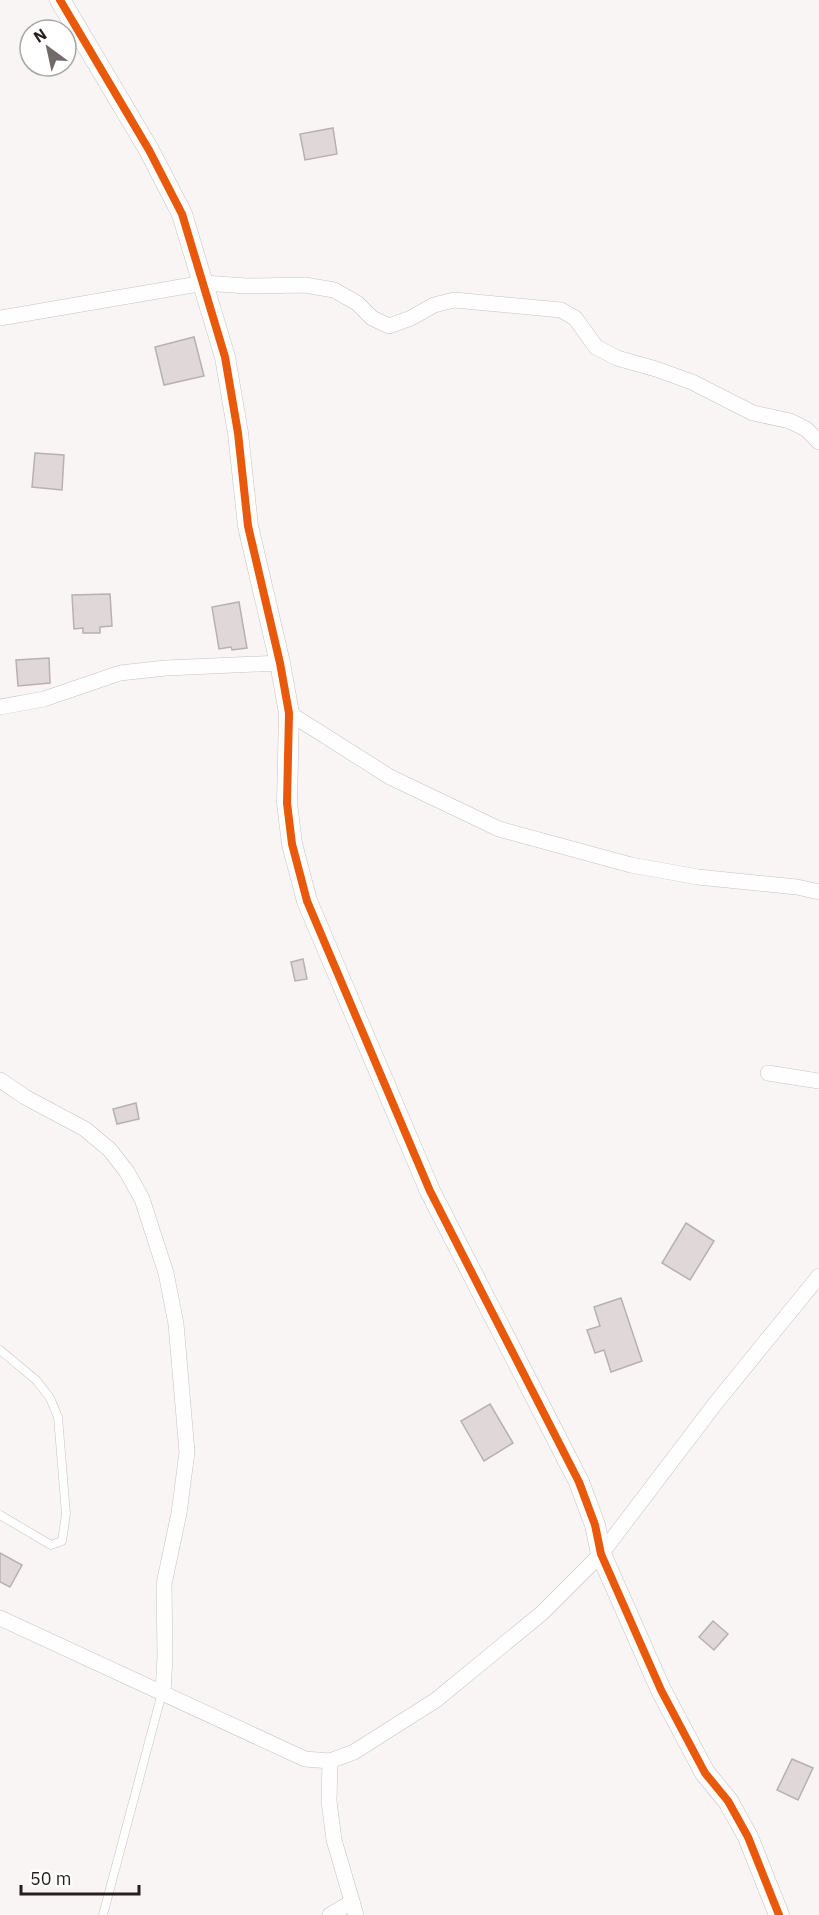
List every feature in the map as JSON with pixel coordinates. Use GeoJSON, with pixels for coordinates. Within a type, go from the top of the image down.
{"type":"FeatureCollection","features":[{"type":"Feature","properties":{"kind":"street"},"geometry":{"type":"LineString","coordinates":[[60,0],[149,150],[182,214],[225,357],[238,433],[248,526],[280,663],[289,713],[286,803],[292,844],[307,901],[430,1191],[579,1482],[595,1525],[601,1554],[661,1690],[705,1773],[728,1800],[748,1837],[779,1915]]}},
{"type":"Feature","properties":{"kind":"street"},"geometry":{"type":"LineString","coordinates":[[0,318],[204,283],[247,286],[305,285],[334,290],[357,303],[372,318],[389,326],[411,318],[434,305],[454,300],[561,310],[575,318],[596,347],[617,358],[692,382],[753,413],[790,421],[806,429],[819,442]]}},
{"type":"Feature","properties":{"kind":"street"},"geometry":{"type":"LineString","coordinates":[[0,707],[44,699],[120,673],[166,668],[280,663]]}},
{"type":"Feature","properties":{"kind":"street"},"geometry":{"type":"LineString","coordinates":[[289,713],[390,777],[499,829],[631,865],[698,877],[797,887],[819,892]]}},
{"type":"Feature","properties":{"kind":"street"},"geometry":{"type":"LineString","coordinates":[[768,1073],[819,1081]]}},
{"type":"Feature","properties":{"kind":"street"},"geometry":{"type":"LineString","coordinates":[[0,1080],[85,1129],[110,1150],[127,1172],[142,1198],[166,1273],[176,1324],[186,1452],[179,1514],[164,1584],[165,1656],[162,1693]]}},
{"type":"Feature","properties":{"kind":"street"},"geometry":{"type":"LineString","coordinates":[[0,1618],[305,1759],[330,1761],[354,1752],[436,1700],[542,1613],[601,1554],[715,1404],[819,1276]]}},
{"type":"Feature","properties":{"kind":"street"},"geometry":{"type":"LineString","coordinates":[[330,1761],[329,1801],[334,1840],[354,1908],[330,1915]]}},
{"type":"Feature","properties":{"kind":"lane"},"geometry":{"type":"LineString","coordinates":[[0,1350],[36,1380],[50,1398],[58,1418],[66,1514],[62,1541],[51,1545],[0,1515]]}},
{"type":"Feature","properties":{"kind":"lane"},"geometry":{"type":"LineString","coordinates":[[103,1915],[162,1693]]}},
{"type":"Feature","properties":{"kind":"building"},"geometry":{"type":"Polygon","coordinates":[[[333,128],[337,154],[305,160],[300,134],[333,128]]]}},
{"type":"Feature","properties":{"kind":"building"},"geometry":{"type":"Polygon","coordinates":[[[194,337],[204,376],[164,385],[155,347],[194,337]]]}},
{"type":"Feature","properties":{"kind":"building"},"geometry":{"type":"Polygon","coordinates":[[[35,453],[64,455],[62,490],[32,487],[35,453]]]}},
{"type":"Feature","properties":{"kind":"building"},"geometry":{"type":"Polygon","coordinates":[[[110,594],[112,626],[100,627],[100,633],[83,633],[83,628],[74,629],[72,595],[110,594]]]}},
{"type":"Feature","properties":{"kind":"building"},"geometry":{"type":"Polygon","coordinates":[[[239,602],[247,648],[219,649],[212,607],[239,602]]]}},
{"type":"Feature","properties":{"kind":"building"},"geometry":{"type":"Polygon","coordinates":[[[49,658],[50,683],[18,686],[16,660],[49,658]]]}},
{"type":"Feature","properties":{"kind":"building"},"geometry":{"type":"Polygon","coordinates":[[[303,959],[307,979],[295,981],[291,962],[303,959]]]}},
{"type":"Feature","properties":{"kind":"building"},"geometry":{"type":"Polygon","coordinates":[[[136,1103],[139,1119],[117,1124],[113,1109],[136,1103]]]}},
{"type":"Feature","properties":{"kind":"building"},"geometry":{"type":"Polygon","coordinates":[[[686,1223],[714,1241],[690,1280],[662,1263],[686,1223]]]}},
{"type":"Feature","properties":{"kind":"building"},"geometry":{"type":"Polygon","coordinates":[[[621,1298],[642,1361],[611,1372],[604,1350],[595,1353],[587,1330],[600,1326],[594,1307],[621,1298]]]}},
{"type":"Feature","properties":{"kind":"building"},"geometry":{"type":"Polygon","coordinates":[[[490,1404],[513,1443],[484,1461],[461,1421],[490,1404]]]}},
{"type":"Feature","properties":{"kind":"building"},"geometry":{"type":"Polygon","coordinates":[[[0,1553],[22,1565],[10,1587],[0,1582],[0,1553]]]}},
{"type":"Feature","properties":{"kind":"building"},"geometry":{"type":"Polygon","coordinates":[[[713,1621],[728,1634],[714,1650],[699,1637],[713,1621]]]}},
{"type":"Feature","properties":{"kind":"building"},"geometry":{"type":"Polygon","coordinates":[[[792,1759],[813,1768],[798,1800],[777,1790],[792,1759]]]}},
{"type":"Feature","properties":{"kind":"cycle path"},"geometry":{"type":"LineString","coordinates":[[60,0],[149,150],[182,214],[225,357],[238,433],[248,526],[280,663],[289,713],[287,803],[292,844],[307,901],[430,1191],[579,1482],[595,1525],[601,1554],[661,1690],[705,1773],[728,1801],[748,1837],[779,1915]]}}]}
